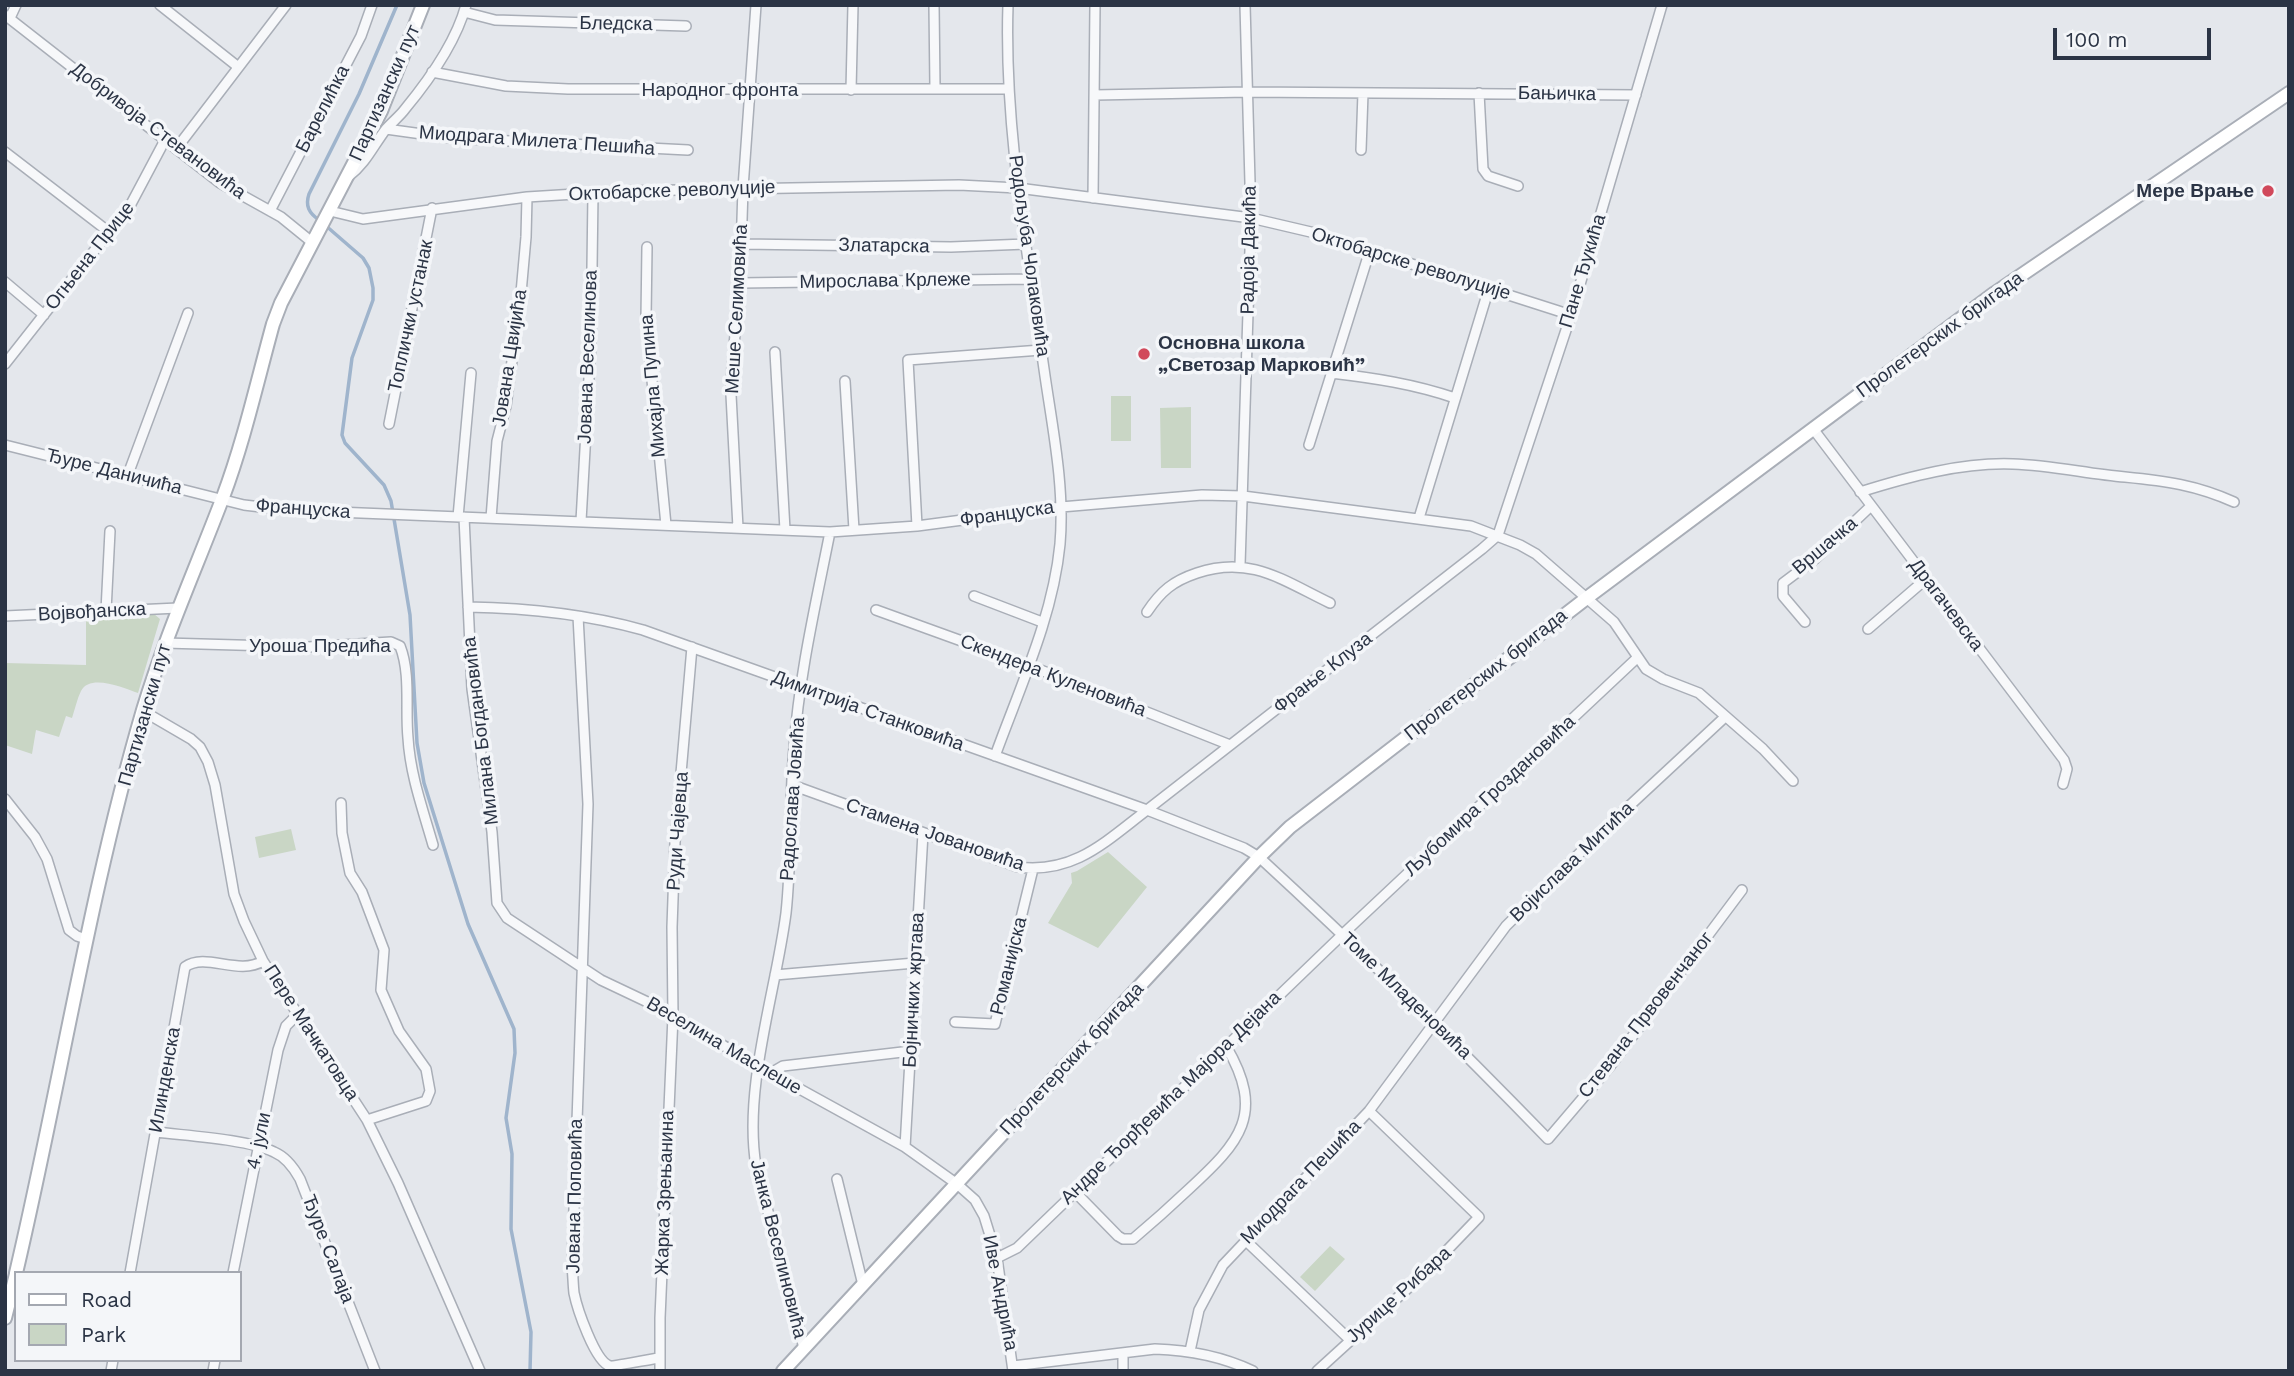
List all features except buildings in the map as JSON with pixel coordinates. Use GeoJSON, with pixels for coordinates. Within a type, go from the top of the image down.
{"type":"FeatureCollection","features":[{"type":"Feature","properties":{"kind":"street"},"geometry":{"type":"LineString","coordinates":[[7,16],[16,5]]}},
{"type":"Feature","properties":{"kind":"street"},"geometry":{"type":"LineString","coordinates":[[160,5],[237,66]]}},
{"type":"Feature","properties":{"kind":"street"},"geometry":{"type":"LineString","coordinates":[[176,149],[286,5]]}},
{"type":"Feature","properties":{"kind":"street","name":"Барелићка"},"geometry":{"type":"LineString","coordinates":[[271,211],[361,36],[372,5]]}},
{"type":"Feature","properties":{"kind":"street","name":"Партизански пут"},"geometry":{"type":"LineString","coordinates":[[16,1271],[41,1167],[86,939],[143,711],[165,643],[233,467],[273,324],[284,296],[387,97],[423,5]]}},
{"type":"Feature","properties":{"kind":"street","name":"Меше Селимовића"},"geometry":{"type":"LineString","coordinates":[[738,528],[731,395],[756,5]]}},
{"type":"Feature","properties":{"kind":"street"},"geometry":{"type":"LineString","coordinates":[[851,90],[853,5]]}},
{"type":"Feature","properties":{"kind":"street"},"geometry":{"type":"LineString","coordinates":[[934,5],[935,88]]}},
{"type":"Feature","properties":{"kind":"street","name":"Родољуба Чолаковића"},"geometry":{"type":"LineString","coordinates":[[995,756],[1052,594],[1057,571],[1061,507],[1018,188],[1009,89],[1007,5]]}},
{"type":"Feature","properties":{"kind":"street"},"geometry":{"type":"LineString","coordinates":[[1093,198],[1095,5]]}},
{"type":"Feature","properties":{"kind":"street","name":"Радоја Дакића"},"geometry":{"type":"LineString","coordinates":[[1240,565],[1251,218],[1245,5]]}},
{"type":"Feature","properties":{"kind":"street","name":"Пане Ђукића"},"geometry":{"type":"LineString","coordinates":[[1498,536],[1571,315],[1663,6]]}},
{"type":"Feature","properties":{"kind":"street","name":"Партизански пут"},"geometry":{"type":"LineString","coordinates":[[345,180],[363,165],[386,129],[405,110],[432,72],[465,8]]}},
{"type":"Feature","properties":{"kind":"street","name":"Бледска"},"geometry":{"type":"LineString","coordinates":[[465,8],[495,20],[686,26]]}},
{"type":"Feature","properties":{"kind":"street","name":"Добривоја Стевановића"},"geometry":{"type":"LineString","coordinates":[[7,16],[220,183],[271,211],[314,242]]}},
{"type":"Feature","properties":{"kind":"street","name":"Народног фронта"},"geometry":{"type":"LineString","coordinates":[[432,72],[506,86],[568,89],[1009,89]]}},
{"type":"Feature","properties":{"kind":"street","name":"Бањичка"},"geometry":{"type":"LineString","coordinates":[[1095,95],[1247,92],[1636,95]]}},
{"type":"Feature","properties":{"kind":"street"},"geometry":{"type":"LineString","coordinates":[[1361,150],[1363,93]]}},
{"type":"Feature","properties":{"kind":"street"},"geometry":{"type":"LineString","coordinates":[[1479,93],[1483,169],[1488,176],[1518,186]]}},
{"type":"Feature","properties":{"kind":"street","name":"Пролетерских бригада"},"geometry":{"type":"LineString","coordinates":[[783,1371],[1259,857],[1301,819],[1588,597],[1995,293],[2289,93]]}},
{"type":"Feature","properties":{"kind":"street","name":"Миодрага Милета Пешића"},"geometry":{"type":"LineString","coordinates":[[386,129],[451,138],[688,150]]}},
{"type":"Feature","properties":{"kind":"street","name":"Огњена Прице"},"geometry":{"type":"LineString","coordinates":[[5,364],[138,193],[165,140]]}},
{"type":"Feature","properties":{"kind":"street"},"geometry":{"type":"LineString","coordinates":[[5,152],[109,232]]}},
{"type":"Feature","properties":{"kind":"street","name":"Октобарске револуције"},"geometry":{"type":"LineString","coordinates":[[327,216],[363,219],[527,197],[593,193],[958,185],[1018,188],[1251,218],[1314,233],[1571,315]]}},
{"type":"Feature","properties":{"kind":"street","name":"Јована Веселинова"},"geometry":{"type":"LineString","coordinates":[[581,521],[590,342],[593,193]]}},
{"type":"Feature","properties":{"kind":"street","name":"Јована Цвијића"},"geometry":{"type":"LineString","coordinates":[[491,518],[498,440],[506,406],[521,293],[527,197]]}},
{"type":"Feature","properties":{"kind":"street","name":"Топлички устанак"},"geometry":{"type":"LineString","coordinates":[[388,424],[432,208]]}},
{"type":"Feature","properties":{"kind":"street","name":"Златарска"},"geometry":{"type":"LineString","coordinates":[[742,244],[951,247],[1026,244]]}},
{"type":"Feature","properties":{"kind":"street","name":"Михајла Пупина"},"geometry":{"type":"LineString","coordinates":[[647,247],[646,318],[666,525]]}},
{"type":"Feature","properties":{"kind":"street"},"geometry":{"type":"LineString","coordinates":[[1309,446],[1370,250]]}},
{"type":"Feature","properties":{"kind":"street","name":"Мирослава Крлеже"},"geometry":{"type":"LineString","coordinates":[[740,283],[1030,279]]}},
{"type":"Feature","properties":{"kind":"street"},"geometry":{"type":"LineString","coordinates":[[5,282],[44,316]]}},
{"type":"Feature","properties":{"kind":"street"},"geometry":{"type":"LineString","coordinates":[[1419,518],[1489,288]]}},
{"type":"Feature","properties":{"kind":"street"},"geometry":{"type":"LineString","coordinates":[[127,477],[188,313]]}},
{"type":"Feature","properties":{"kind":"street"},"geometry":{"type":"LineString","coordinates":[[916,526],[908,360],[1041,350]]}},
{"type":"Feature","properties":{"kind":"street"},"geometry":{"type":"LineString","coordinates":[[775,352],[785,530]]}},
{"type":"Feature","properties":{"kind":"street","name":"Јована Цвијића"},"geometry":{"type":"LineString","coordinates":[[461,517],[471,373]]}},
{"type":"Feature","properties":{"kind":"street"},"geometry":{"type":"LineString","coordinates":[[1331,373],[1420,386],[1455,398]]}},
{"type":"Feature","properties":{"kind":"street"},"geometry":{"type":"LineString","coordinates":[[845,381],[854,530]]}},
{"type":"Feature","properties":{"kind":"street","name":"Драгачевска"},"geometry":{"type":"LineString","coordinates":[[1814,430],[2064,760],[2067,769],[2063,784]]}},
{"type":"Feature","properties":{"kind":"street","name":"Ђуре Даничића"},"geometry":{"type":"LineString","coordinates":[[5,445],[222,499]]}},
{"type":"Feature","properties":{"kind":"street"},"geometry":{"type":"LineString","coordinates":[[1860,492],[1922,475],[1966,467],[2013,464],[2163,480],[2200,488],[2234,502]]}},
{"type":"Feature","properties":{"kind":"street","name":"Француска"},"geometry":{"type":"LineString","coordinates":[[222,499],[267,509],[830,532],[916,526],[1061,507],[1160,498],[1243,496],[1471,526],[1498,536],[1536,554],[1588,597],[1623,632],[1637,659]]}},
{"type":"Feature","properties":{"kind":"street","name":"Вршачка"},"geometry":{"type":"LineString","coordinates":[[1805,622],[1783,596],[1783,583],[1815,559],[1871,506]]}},
{"type":"Feature","properties":{"kind":"street","name":"Милана Богдановића"},"geometry":{"type":"LineString","coordinates":[[461,517],[472,689],[495,854],[497,902]]}},
{"type":"Feature","properties":{"kind":"street"},"geometry":{"type":"LineString","coordinates":[[106,611],[110,531]]}},
{"type":"Feature","properties":{"kind":"street","name":"Радослава Јовића"},"geometry":{"type":"LineString","coordinates":[[758,1066],[786,912],[792,785],[801,687],[830,532]]}},
{"type":"Feature","properties":{"kind":"street","name":"Фрање Клуза"},"geometry":{"type":"LineString","coordinates":[[1147,810],[1466,564],[1498,536]]}},
{"type":"Feature","properties":{"kind":"street"},"geometry":{"type":"LineString","coordinates":[[1147,612],[1158,595],[1178,579],[1212,568],[1240,565],[1278,578],[1330,603]]}},
{"type":"Feature","properties":{"kind":"street"},"geometry":{"type":"LineString","coordinates":[[1868,629],[1926,579]]}},
{"type":"Feature","properties":{"kind":"street"},"geometry":{"type":"LineString","coordinates":[[974,596],[1042,622]]}},
{"type":"Feature","properties":{"kind":"street","name":"Димитрија Станковића"},"geometry":{"type":"LineString","coordinates":[[468,607],[602,619],[692,647],[1147,810],[1244,848],[1259,857]]}},
{"type":"Feature","properties":{"kind":"street","name":"Војвођанска"},"geometry":{"type":"LineString","coordinates":[[5,616],[178,608]]}},
{"type":"Feature","properties":{"kind":"street","name":"Скендера Куленовића"},"geometry":{"type":"LineString","coordinates":[[876,610],[1028,665],[1230,745]]}},
{"type":"Feature","properties":{"kind":"street"},"geometry":{"type":"LineString","coordinates":[[578,616],[588,804],[582,967]]}},
{"type":"Feature","properties":{"kind":"street","name":"Уроша Предића"},"geometry":{"type":"LineString","coordinates":[[165,643],[308,647],[391,642],[400,646],[412,768],[433,845]]}},
{"type":"Feature","properties":{"kind":"street","name":"Руди Чајевца"},"geometry":{"type":"LineString","coordinates":[[673,1016],[672,927],[676,842],[692,647]]}},
{"type":"Feature","properties":{"kind":"street"},"geometry":{"type":"LineString","coordinates":[[1637,659],[1646,669],[1663,680],[1699,693],[1763,749],[1793,781]]}},
{"type":"Feature","properties":{"kind":"street","name":"Љубомира Гроздановића"},"geometry":{"type":"LineString","coordinates":[[1343,934],[1637,659]]}},
{"type":"Feature","properties":{"kind":"street","name":"Пере Мачкатовца"},"geometry":{"type":"LineString","coordinates":[[143,711],[191,739],[200,747],[208,762],[215,785],[234,894],[263,961],[367,1120],[398,1182],[480,1371]]}},
{"type":"Feature","properties":{"kind":"street","name":"Војислава Митића"},"geometry":{"type":"LineString","coordinates":[[1435,1023],[1506,926],[1599,834],[1725,717]]}},
{"type":"Feature","properties":{"kind":"street","name":"Стамена Јовановића"},"geometry":{"type":"LineString","coordinates":[[792,785],[1018,867],[1033,869],[1066,864],[1078,859],[1147,810]]}},
{"type":"Feature","properties":{"kind":"street"},"geometry":{"type":"LineString","coordinates":[[5,799],[35,837],[47,859],[69,930],[86,939]]}},
{"type":"Feature","properties":{"kind":"street"},"geometry":{"type":"LineString","coordinates":[[341,803],[342,833],[350,873],[362,892],[384,950],[381,989],[399,1031],[426,1069],[430,1091],[426,1101],[367,1120]]}},
{"type":"Feature","properties":{"kind":"street","name":"Бојничких жртава"},"geometry":{"type":"LineString","coordinates":[[905,1147],[923,833]]}},
{"type":"Feature","properties":{"kind":"street","name":"Томе Младеновића"},"geometry":{"type":"LineString","coordinates":[[1259,857],[1435,1023],[1548,1139]]}},
{"type":"Feature","properties":{"kind":"street","name":"Романијска"},"geometry":{"type":"LineString","coordinates":[[955,1022],[995,1024],[1033,869]]}},
{"type":"Feature","properties":{"kind":"street","name":"Стевана Првовенчаног"},"geometry":{"type":"LineString","coordinates":[[1548,1139],[1611,1065],[1742,890]]}},
{"type":"Feature","properties":{"kind":"street","name":"Веселина Маслеше"},"geometry":{"type":"LineString","coordinates":[[497,902],[507,918],[601,980],[673,1016],[905,1147],[957,1184]]}},
{"type":"Feature","properties":{"kind":"street","name":"Андре Ђорђевића Мајора Дејана"},"geometry":{"type":"LineString","coordinates":[[996,1258],[1017,1248],[1343,934]]}},
{"type":"Feature","properties":{"kind":"street","name":"Илинденска"},"geometry":{"type":"LineString","coordinates":[[130,1271],[185,967],[199,962],[243,967],[263,961]]}},
{"type":"Feature","properties":{"kind":"street"},"geometry":{"type":"LineString","coordinates":[[775,975],[915,963]]}},
{"type":"Feature","properties":{"kind":"street","name":"Јована Поповића"},"geometry":{"type":"LineString","coordinates":[[582,967],[572,1266],[574,1292],[588,1334],[599,1357],[606,1364],[614,1366],[659,1358]]}},
{"type":"Feature","properties":{"kind":"street","name":"4. јули"},"geometry":{"type":"LineString","coordinates":[[233,1271],[280,1042],[286,1026],[297,1014]]}},
{"type":"Feature","properties":{"kind":"street","name":"Жарка Зрењанина"},"geometry":{"type":"LineString","coordinates":[[660,1371],[673,1016]]}},
{"type":"Feature","properties":{"kind":"street","name":"Миодрага Пешића"},"geometry":{"type":"LineString","coordinates":[[1190,1351],[1205,1294],[1223,1265],[1369,1111],[1435,1023]]}},
{"type":"Feature","properties":{"kind":"street"},"geometry":{"type":"LineString","coordinates":[[1074,1191],[1118,1236],[1133,1239],[1219,1161],[1239,1134],[1246,1107],[1238,1070],[1226,1046]]}},
{"type":"Feature","properties":{"kind":"street"},"geometry":{"type":"LineString","coordinates":[[771,1073],[783,1066],[911,1051]]}},
{"type":"Feature","properties":{"kind":"street","name":"Јанка Веселиновића"},"geometry":{"type":"LineString","coordinates":[[758,1066],[755,1166],[804,1348]]}},
{"type":"Feature","properties":{"kind":"street","name":"Јурице Рибара"},"geometry":{"type":"LineString","coordinates":[[1317,1371],[1439,1260],[1479,1217],[1369,1111]]}},
{"type":"Feature","properties":{"kind":"street"},"geometry":{"type":"LineString","coordinates":[[156,1132],[258,1146]]}},
{"type":"Feature","properties":{"kind":"street","name":"Ђуре Салаја"},"geometry":{"type":"LineString","coordinates":[[258,1146],[284,1158],[300,1178],[375,1371]]}},
{"type":"Feature","properties":{"kind":"street"},"geometry":{"type":"LineString","coordinates":[[837,1179],[863,1285]]}},
{"type":"Feature","properties":{"kind":"street","name":"Иве Андрића"},"geometry":{"type":"LineString","coordinates":[[957,1184],[980,1208],[996,1258],[1013,1368]]}},
{"type":"Feature","properties":{"kind":"street"},"geometry":{"type":"LineString","coordinates":[[1245,1240],[1350,1340]]}},
{"type":"Feature","properties":{"kind":"street","name":"Партизански пут"},"geometry":{"type":"LineString","coordinates":[[5,1318],[14,1281]]}},
{"type":"Feature","properties":{"kind":"street"},"geometry":{"type":"LineString","coordinates":[[1013,1368],[1155,1349],[1190,1351],[1234,1362],[1252,1371]]}},
{"type":"Feature","properties":{"kind":"street"},"geometry":{"type":"LineString","coordinates":[[1122,1353],[1124,1371]]}},
{"type":"Feature","properties":{"kind":"green space"},"geometry":{"type":"Polygon","coordinates":[[[1111,396],[1131,396],[1131,441],[1111,441],[1111,396]]]}},
{"type":"Feature","properties":{"kind":"green space"},"geometry":{"type":"Polygon","coordinates":[[[1191,407],[1191,468],[1161,468],[1160,408],[1191,407]]]}},
{"type":"Feature","properties":{"kind":"green space"},"geometry":{"type":"Polygon","coordinates":[[[154,614],[160,619],[138,693],[108,683],[92,683],[81,691],[72,718],[66,716],[59,737],[36,730],[32,754],[5,745],[5,663],[86,665],[86,619],[154,614]]]}},
{"type":"Feature","properties":{"kind":"green space"},"geometry":{"type":"Polygon","coordinates":[[[291,829],[296,850],[259,858],[255,837],[291,829]]]}},
{"type":"Feature","properties":{"kind":"green space"},"geometry":{"type":"Polygon","coordinates":[[[1108,852],[1147,887],[1098,948],[1048,923],[1072,883],[1071,873],[1108,852]]]}},
{"type":"Feature","properties":{"kind":"green space"},"geometry":{"type":"Polygon","coordinates":[[[1330,1246],[1345,1259],[1315,1291],[1300,1277],[1330,1246]]]}},
{"type":"Feature","properties":{"kind":"waterway"},"geometry":{"type":"LineString","coordinates":[[319,220],[309,209],[309,194],[359,94],[397,5]]}},
{"type":"Feature","properties":{"kind":"waterway"},"geometry":{"type":"LineString","coordinates":[[325,225],[363,258],[369,268],[373,300],[352,358],[342,435],[345,443],[384,485],[391,501],[410,615],[417,743],[424,783],[468,924],[514,1029],[515,1053],[506,1118],[512,1154],[511,1229],[531,1332],[530,1371]]}},
{"type":"Feature","properties":{"kind":"place","name":"Мере Врање"},"geometry":{"type":"Point","coordinates":[2268,191]}},
{"type":"Feature","properties":{"kind":"place","name":"Основна школа „Светозар Марковић”"},"geometry":{"type":"Point","coordinates":[1144,354]}}]}
